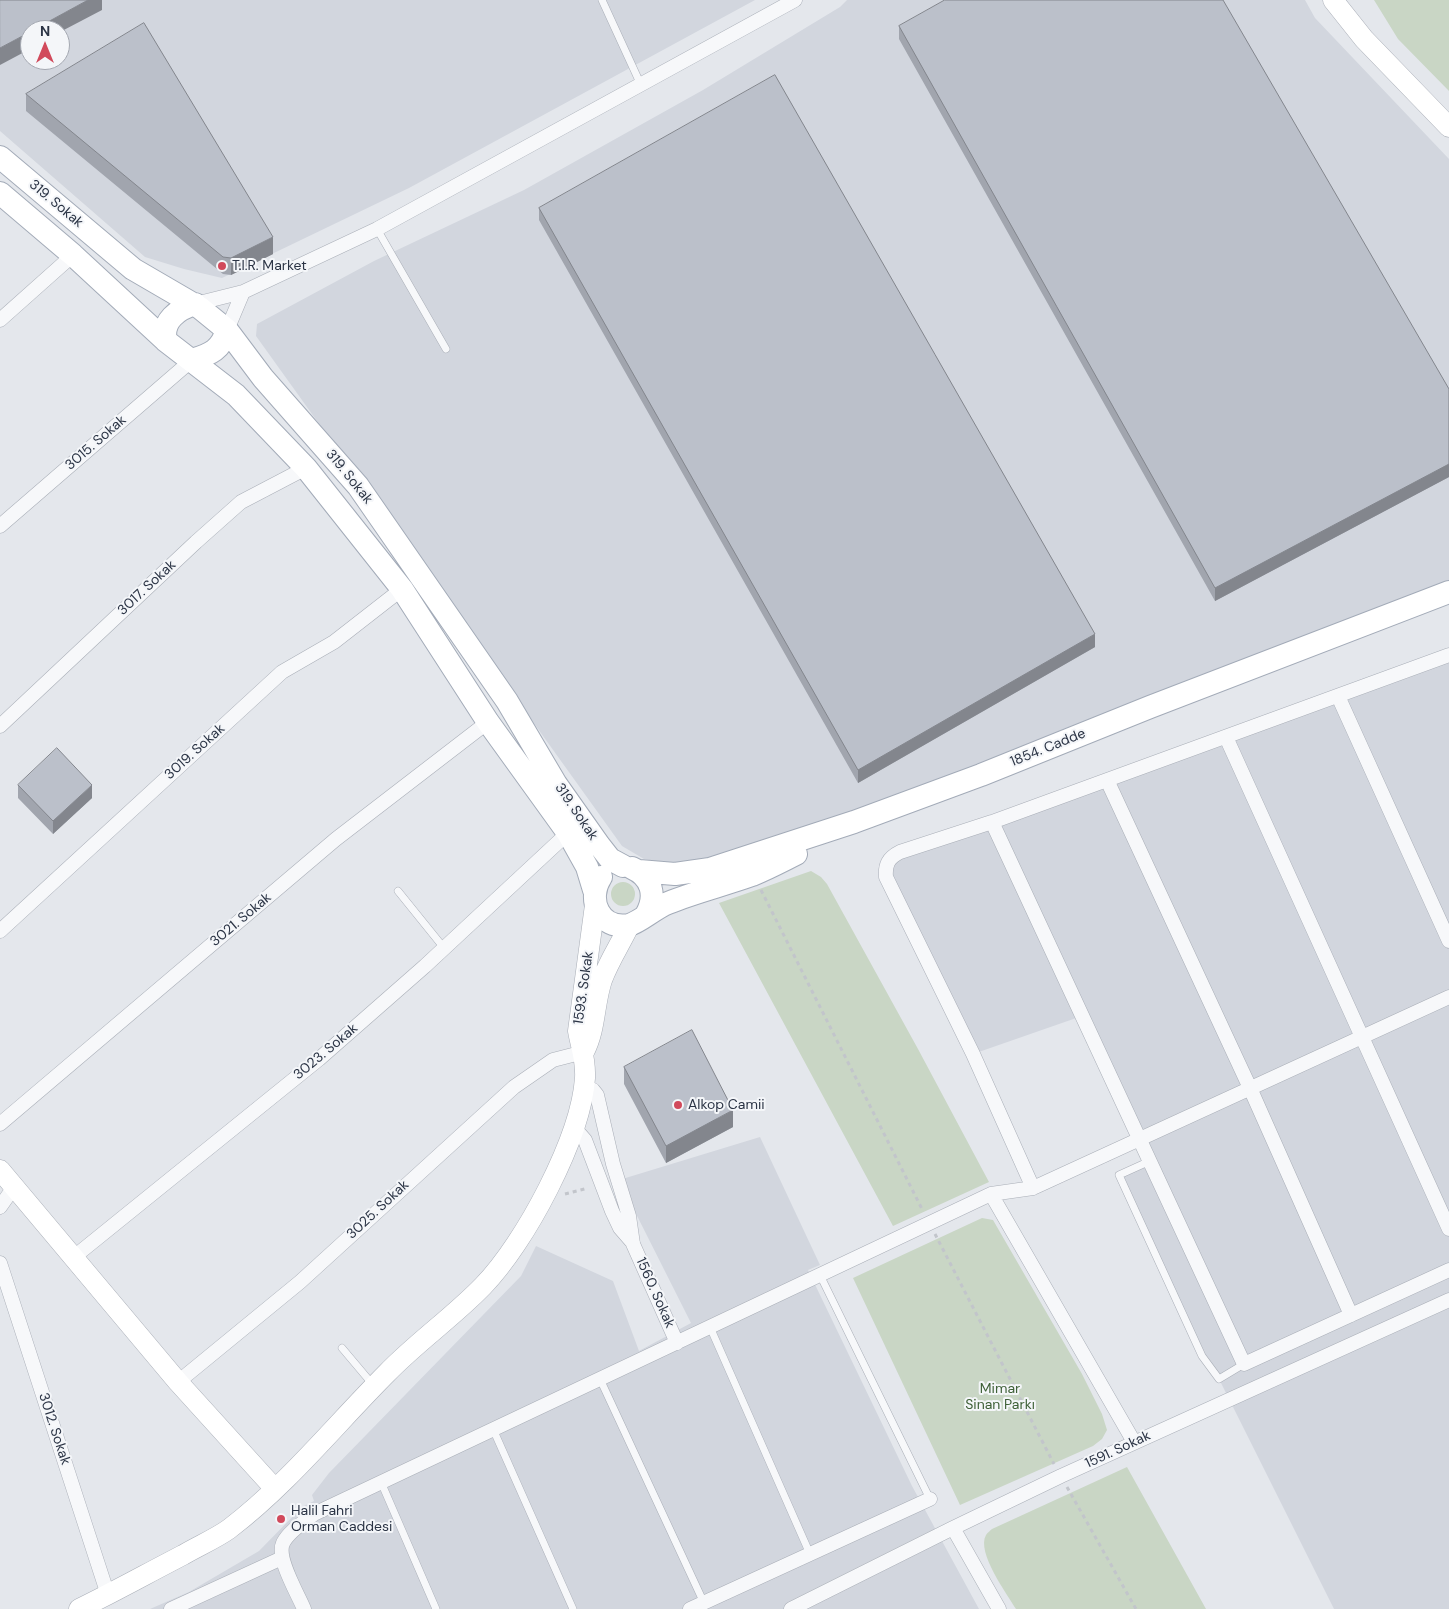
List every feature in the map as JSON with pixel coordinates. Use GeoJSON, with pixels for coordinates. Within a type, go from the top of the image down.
{"type":"FeatureCollection","features":[{"type":"Feature","properties":{"kind":"main road"},"geometry":{"type":"LineString","coordinates":[[1332,0],[1364,39],[1449,127]]}},
{"type":"Feature","properties":{"kind":"main road","name":"319. Sokak"},"geometry":{"type":"LineString","coordinates":[[0,157],[133,268],[194,304],[212,316],[227,330],[263,378],[358,486],[507,701],[556,784],[599,845],[610,859],[631,869]]}},
{"type":"Feature","properties":{"kind":"main road","name":"319. Sokak"},"geometry":{"type":"LineString","coordinates":[[0,193],[73,255],[166,340],[236,395],[306,468],[402,589],[488,722],[568,833],[587,867],[595,898]]}},
{"type":"Feature","properties":{"kind":"main road"},"geometry":{"type":"LineString","coordinates":[[166,340],[164,333],[170,319],[180,309],[194,304]]}},
{"type":"Feature","properties":{"kind":"main road"},"geometry":{"type":"LineString","coordinates":[[192,360],[213,352],[221,343],[227,330]]}},
{"type":"Feature","properties":{"kind":"main road","name":"1854. Cadde"},"geometry":{"type":"LineString","coordinates":[[631,869],[675,874],[704,871],[854,822],[981,775],[1168,700],[1449,592]]}},
{"type":"Feature","properties":{"kind":"main road"},"geometry":{"type":"LineString","coordinates":[[638,920],[651,906],[653,896],[651,886],[646,878],[631,869],[607,871],[601,877],[595,898],[599,913],[605,919],[622,925],[638,920],[672,901],[753,874],[816,844],[854,822]]}},
{"type":"Feature","properties":{"kind":"main road","name":"1593. Sokak"},"geometry":{"type":"LineString","coordinates":[[584,1052],[578,1030],[595,898]]}},
{"type":"Feature","properties":{"kind":"main road","name":"1593. Sokak"},"geometry":{"type":"LineString","coordinates":[[584,1052],[592,1033],[596,1004],[602,981],[638,920]]}},
{"type":"Feature","properties":{"kind":"main road"},"geometry":{"type":"LineString","coordinates":[[79,1609],[227,1530],[275,1489],[388,1372],[481,1288],[496,1272],[544,1196],[573,1130],[581,1105],[584,1086],[584,1052]]}},
{"type":"Feature","properties":{"kind":"main road"},"geometry":{"type":"LineString","coordinates":[[0,1170],[178,1382],[275,1489]]}},
{"type":"Feature","properties":{"kind":"street"},"geometry":{"type":"LineString","coordinates":[[194,304],[243,292],[377,229],[796,0]]}},
{"type":"Feature","properties":{"kind":"street"},"geometry":{"type":"LineString","coordinates":[[0,320],[73,255]]}},
{"type":"Feature","properties":{"kind":"street"},"geometry":{"type":"LineString","coordinates":[[227,330],[243,292]]}},
{"type":"Feature","properties":{"kind":"street","name":"3015. Sokak"},"geometry":{"type":"LineString","coordinates":[[0,526],[192,360]]}},
{"type":"Feature","properties":{"kind":"street","name":"3017. Sokak"},"geometry":{"type":"LineString","coordinates":[[0,726],[241,502],[306,468]]}},
{"type":"Feature","properties":{"kind":"street","name":"3019. Sokak"},"geometry":{"type":"LineString","coordinates":[[0,930],[282,672],[334,642],[402,589]]}},
{"type":"Feature","properties":{"kind":"street"},"geometry":{"type":"LineString","coordinates":[[1033,1188],[973,1054],[886,877],[888,861],[900,852],[992,822],[1449,655]]}},
{"type":"Feature","properties":{"kind":"street"},"geometry":{"type":"LineString","coordinates":[[1338,696],[1449,941]]}},
{"type":"Feature","properties":{"kind":"street","name":"3021. Sokak"},"geometry":{"type":"LineString","coordinates":[[0,1124],[336,839],[488,722]]}},
{"type":"Feature","properties":{"kind":"street"},"geometry":{"type":"LineString","coordinates":[[1226,736],[1449,1229]]}},
{"type":"Feature","properties":{"kind":"street"},"geometry":{"type":"LineString","coordinates":[[1107,780],[1250,1088],[1351,1315]]}},
{"type":"Feature","properties":{"kind":"street"},"geometry":{"type":"LineString","coordinates":[[992,822],[1244,1364],[1449,1270]]}},
{"type":"Feature","properties":{"kind":"street","name":"3023. Sokak"},"geometry":{"type":"LineString","coordinates":[[74,1258],[319,1059],[444,948],[568,833]]}},
{"type":"Feature","properties":{"kind":"street"},"geometry":{"type":"LineString","coordinates":[[304,1609],[281,1552],[283,1543],[295,1528],[314,1514],[991,1194],[1033,1188],[1449,997]]}},
{"type":"Feature","properties":{"kind":"street","name":"3025. Sokak"},"geometry":{"type":"LineString","coordinates":[[178,1382],[300,1282],[514,1087],[553,1060],[584,1052]]}},
{"type":"Feature","properties":{"kind":"street"},"geometry":{"type":"LineString","coordinates":[[584,1086],[593,1090],[597,1096],[613,1164],[629,1216],[633,1244]]}},
{"type":"Feature","properties":{"kind":"street"},"geometry":{"type":"LineString","coordinates":[[573,1130],[578,1132],[585,1140],[597,1179],[620,1228],[633,1244]]}},
{"type":"Feature","properties":{"kind":"street"},"geometry":{"type":"LineString","coordinates":[[597,1179],[600,1175],[609,1174],[612,1171],[613,1164]]}},
{"type":"Feature","properties":{"kind":"street"},"geometry":{"type":"LineString","coordinates":[[0,1207],[14,1186]]}},
{"type":"Feature","properties":{"kind":"street"},"geometry":{"type":"LineString","coordinates":[[991,1194],[1134,1442]]}},
{"type":"Feature","properties":{"kind":"street","name":"1560. Sokak"},"geometry":{"type":"LineString","coordinates":[[633,1244],[677,1342]]}},
{"type":"Feature","properties":{"kind":"street","name":"3012. Sokak"},"geometry":{"type":"LineString","coordinates":[[0,1263],[108,1595]]}},
{"type":"Feature","properties":{"kind":"street","name":"1591. Sokak"},"geometry":{"type":"LineString","coordinates":[[791,1609],[953,1528],[1134,1442],[1449,1300]]}},
{"type":"Feature","properties":{"kind":"street"},"geometry":{"type":"LineString","coordinates":[[690,1609],[930,1499]]}},
{"type":"Feature","properties":{"kind":"street"},"geometry":{"type":"LineString","coordinates":[[953,1528],[1000,1609]]}},
{"type":"Feature","properties":{"kind":"street"},"geometry":{"type":"LineString","coordinates":[[171,1609],[282,1558]]}},
{"type":"Feature","properties":{"kind":"lane"},"geometry":{"type":"LineString","coordinates":[[602,0],[641,85]]}},
{"type":"Feature","properties":{"kind":"lane"},"geometry":{"type":"LineString","coordinates":[[377,229],[446,349]]}},
{"type":"Feature","properties":{"kind":"lane"},"geometry":{"type":"LineString","coordinates":[[398,891],[444,948]]}},
{"type":"Feature","properties":{"kind":"lane"},"geometry":{"type":"LineString","coordinates":[[1150,1161],[1119,1174],[1202,1356],[1219,1379],[1244,1364]]}},
{"type":"Feature","properties":{"kind":"lane"},"geometry":{"type":"LineString","coordinates":[[820,1275],[930,1499]]}},
{"type":"Feature","properties":{"kind":"lane"},"geometry":{"type":"LineString","coordinates":[[710,1327],[810,1554]]}},
{"type":"Feature","properties":{"kind":"lane"},"geometry":{"type":"LineString","coordinates":[[342,1348],[374,1386]]}},
{"type":"Feature","properties":{"kind":"lane"},"geometry":{"type":"LineString","coordinates":[[600,1379],[704,1603]]}},
{"type":"Feature","properties":{"kind":"lane"},"geometry":{"type":"LineString","coordinates":[[493,1429],[572,1609]]}},
{"type":"Feature","properties":{"kind":"lane"},"geometry":{"type":"LineString","coordinates":[[381,1482],[436,1609]]}},
{"type":"Feature","properties":{"kind":"path"},"geometry":{"type":"LineString","coordinates":[[753,874],[924,1213]]}},
{"type":"Feature","properties":{"kind":"path"},"geometry":{"type":"LineString","coordinates":[[561,1195],[597,1179]]}},
{"type":"Feature","properties":{"kind":"path"},"geometry":{"type":"LineString","coordinates":[[933,1231],[1056,1468]]}},
{"type":"Feature","properties":{"kind":"path"},"geometry":{"type":"LineString","coordinates":[[1066,1485],[1136,1609]]}},
{"type":"Feature","properties":{"kind":"shaded area"},"geometry":{"type":"Polygon","coordinates":[[[0,0],[755,0],[409,188],[222,278],[145,257],[0,131],[0,0]]]}},
{"type":"Feature","properties":{"kind":"shaded area"},"geometry":{"type":"Polygon","coordinates":[[[847,0],[1305,0],[1315,18],[1449,159],[1449,586],[1182,689],[750,850],[701,863],[668,864],[644,859],[622,846],[256,336],[257,324],[374,261],[524,190],[703,90],[840,7],[847,0]]]}},
{"type":"Feature","properties":{"kind":"shaded area"},"geometry":{"type":"Polygon","coordinates":[[[1449,655],[1449,1609],[1334,1609],[1219,1379],[1202,1356],[1119,1175],[1149,1161],[1082,1016],[973,1054],[886,877],[888,861],[1449,655]]]}},
{"type":"Feature","properties":{"kind":"shaded area"},"geometry":{"type":"Polygon","coordinates":[[[760,1137],[820,1265],[808,1270],[912,1486],[979,1609],[150,1609],[189,1592],[259,1551],[302,1507],[314,1501],[312,1495],[329,1473],[521,1276],[536,1246],[613,1281],[639,1351],[691,1323],[619,1180],[760,1137]]]}},
{"type":"Feature","properties":{"kind":"green space"},"geometry":{"type":"Polygon","coordinates":[[[1374,0],[1449,0],[1449,91],[1398,39],[1374,0]]]}},
{"type":"Feature","properties":{"kind":"green space"},"geometry":{"type":"Polygon","coordinates":[[[811,871],[821,877],[827,884],[989,1182],[893,1226],[719,903],[811,871]]]}},
{"type":"Feature","properties":{"kind":"green space"},"geometry":{"type":"Polygon","coordinates":[[[623,882],[628,883],[634,889],[634,899],[628,905],[623,906],[618,905],[612,899],[611,894],[612,889],[618,883],[623,882]]]}},
{"type":"Feature","properties":{"kind":"green space","name":"Mimar Sinan Parkı"},"geometry":{"type":"Polygon","coordinates":[[[982,1218],[993,1220],[1082,1374],[1102,1414],[1107,1430],[1102,1439],[1093,1446],[960,1505],[853,1278],[982,1218]]]}},
{"type":"Feature","properties":{"kind":"green space"},"geometry":{"type":"Polygon","coordinates":[[[1127,1467],[1206,1609],[1016,1609],[989,1562],[985,1552],[984,1542],[986,1535],[992,1529],[1127,1467]]]}},
{"type":"Feature","properties":{"kind":"building"},"geometry":{"type":"Polygon","coordinates":[[[0,0],[88,0],[51,20],[20,20],[20,37],[0,48],[0,0]]]}},
{"type":"Feature","properties":{"kind":"building"},"geometry":{"type":"Polygon","coordinates":[[[945,0],[1223,0],[1449,389],[1449,464],[1215,588],[899,26],[945,0]]]}},
{"type":"Feature","properties":{"kind":"building"},"geometry":{"type":"Polygon","coordinates":[[[144,23],[273,237],[231,258],[223,257],[26,94],[66,70],[70,70],[70,68],[144,23]]]}},
{"type":"Feature","properties":{"kind":"building"},"geometry":{"type":"Polygon","coordinates":[[[775,75],[1095,634],[858,770],[539,208],[775,75]]]}},
{"type":"Feature","properties":{"kind":"building"},"geometry":{"type":"Polygon","coordinates":[[[57,748],[92,785],[53,821],[18,785],[57,748]]]}},
{"type":"Feature","properties":{"kind":"building","name":"Alkop Camii"},"geometry":{"type":"Polygon","coordinates":[[[692,1030],[733,1110],[666,1146],[624,1067],[692,1030]]]}},
{"type":"Feature","properties":{"kind":"place","name":"T.I.R. Market"},"geometry":{"type":"Point","coordinates":[222,266]}},
{"type":"Feature","properties":{"kind":"place","name":"Alkop Camii"},"geometry":{"type":"Point","coordinates":[678,1105]}},
{"type":"Feature","properties":{"kind":"place","name":"Halil Fahri Orman Caddesi"},"geometry":{"type":"Point","coordinates":[281,1519]}}]}
